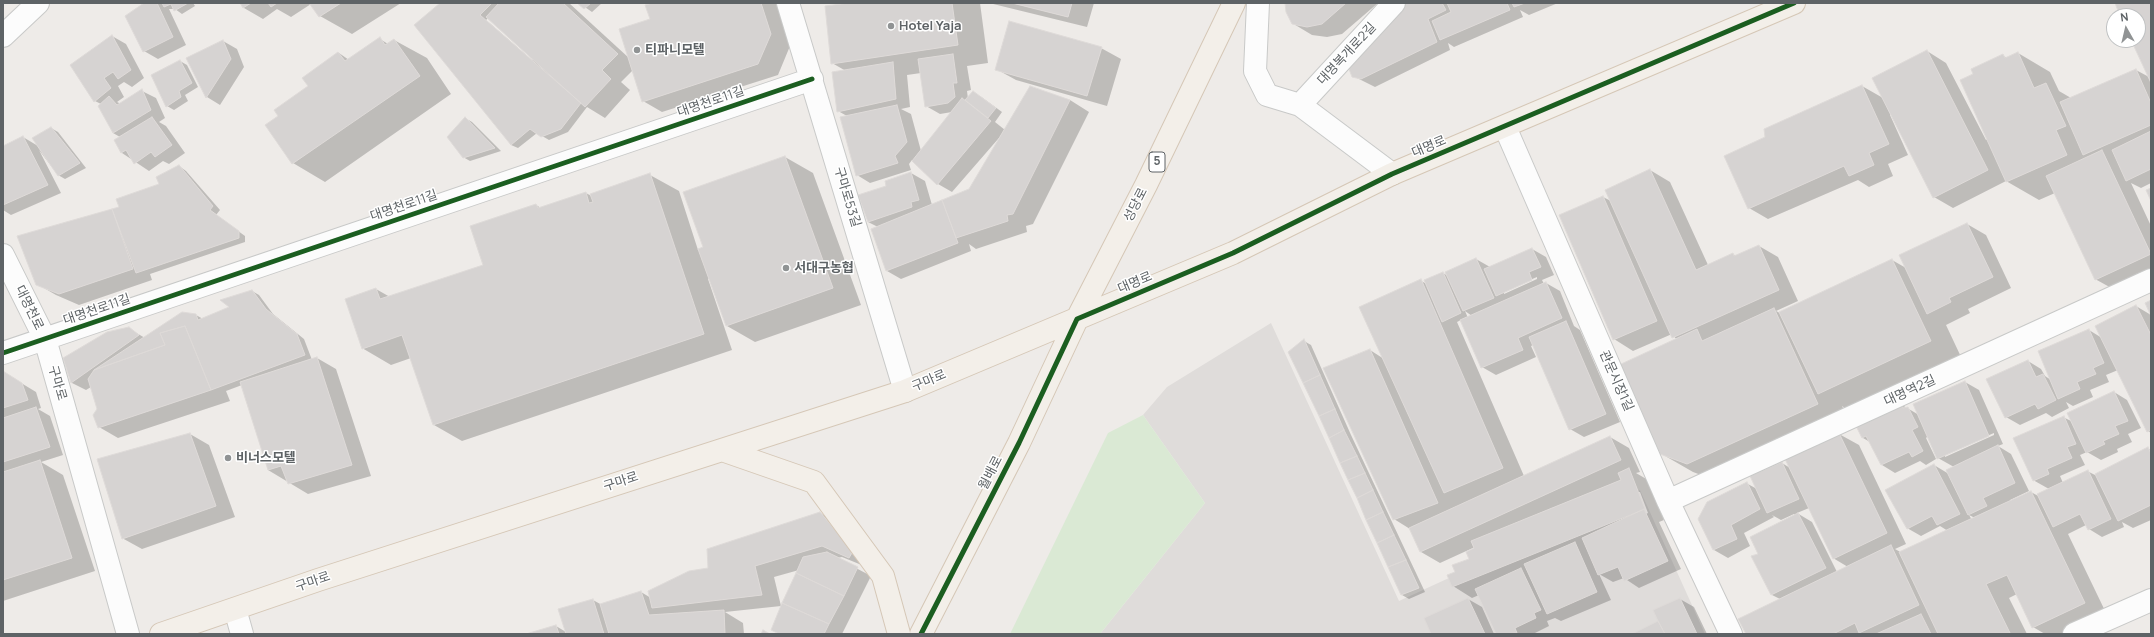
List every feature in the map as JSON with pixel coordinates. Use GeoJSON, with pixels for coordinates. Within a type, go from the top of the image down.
{"type":"FeatureCollection","features":[{"type":"Feature","properties":{"kind":"main road","name":"성당로"},"geometry":{"type":"LineString","coordinates":[[1077,319],[1146,185],[1234,3]]}},
{"type":"Feature","properties":{"kind":"main road","name":"대명로"},"geometry":{"type":"LineString","coordinates":[[1077,319],[1233,253],[1392,174],[1794,3]]}},
{"type":"Feature","properties":{"kind":"main road","name":"구마로"},"geometry":{"type":"LineString","coordinates":[[161,634],[340,573],[905,391],[1077,319]]}},
{"type":"Feature","properties":{"kind":"main road","name":"월배로"},"geometry":{"type":"LineString","coordinates":[[921,634],[1019,443],[1077,319]]}},
{"type":"Feature","properties":{"kind":"main road"},"geometry":{"type":"LineString","coordinates":[[722,450],[814,482],[884,576],[899,634]]}},
{"type":"Feature","properties":{"kind":"street"},"geometry":{"type":"LineString","coordinates":[[3,36],[38,3]]}},
{"type":"Feature","properties":{"kind":"street","name":"구마로53길"},"geometry":{"type":"LineString","coordinates":[[788,3],[905,391]]}},
{"type":"Feature","properties":{"kind":"street"},"geometry":{"type":"LineString","coordinates":[[1258,3],[1255,71],[1267,95],[1300,105],[1392,174]]}},
{"type":"Feature","properties":{"kind":"street","name":"대명복개로2길"},"geometry":{"type":"LineString","coordinates":[[1300,105],[1394,3]]}},
{"type":"Feature","properties":{"kind":"street","name":"대명천로11길"},"geometry":{"type":"LineString","coordinates":[[3,353],[812,79]]}},
{"type":"Feature","properties":{"kind":"street","name":"관문시장1길"},"geometry":{"type":"LineString","coordinates":[[1505,126],[1668,501],[1731,634]]}},
{"type":"Feature","properties":{"kind":"street","name":"대명천로"},"geometry":{"type":"LineString","coordinates":[[3,255],[45,339]]}},
{"type":"Feature","properties":{"kind":"street","name":"대명역2길"},"geometry":{"type":"LineString","coordinates":[[1668,501],[2151,280]]}},
{"type":"Feature","properties":{"kind":"street","name":"구마로"},"geometry":{"type":"LineString","coordinates":[[45,339],[128,634]]}},
{"type":"Feature","properties":{"kind":"street"},"geometry":{"type":"LineString","coordinates":[[2074,634],[2151,600]]}},
{"type":"Feature","properties":{"kind":"street"},"geometry":{"type":"LineString","coordinates":[[235,609],[242,634]]}},
{"type":"Feature","properties":{"kind":"shaded area"},"geometry":{"type":"Polygon","coordinates":[[[1271,323],[1399,601],[1640,490],[1705,634],[1100,634],[1205,503],[1143,415],[1167,387],[1271,323]]]}},
{"type":"Feature","properties":{"kind":"green space"},"geometry":{"type":"Polygon","coordinates":[[[1143,415],[1205,503],[1100,634],[1010,634],[1108,433],[1143,415]]]}},
{"type":"Feature","properties":{"kind":"building"},"geometry":{"type":"Polygon","coordinates":[[[144,3],[157,3],[173,37],[143,52],[125,16],[144,3]]]}},
{"type":"Feature","properties":{"kind":"building"},"geometry":{"type":"Polygon","coordinates":[[[162,3],[188,3],[174,11],[171,4],[164,7],[162,3]]]}},
{"type":"Feature","properties":{"kind":"building"},"geometry":{"type":"Polygon","coordinates":[[[240,3],[251,3],[243,8],[240,3]]]}},
{"type":"Feature","properties":{"kind":"building"},"geometry":{"type":"Polygon","coordinates":[[[268,3],[277,3],[271,7],[268,3]]]}},
{"type":"Feature","properties":{"kind":"building"},"geometry":{"type":"Polygon","coordinates":[[[309,3],[341,3],[319,17],[309,3]]]}},
{"type":"Feature","properties":{"kind":"building"},"geometry":{"type":"Polygon","coordinates":[[[440,3],[492,3],[480,15],[581,103],[561,129],[541,137],[530,129],[511,145],[414,25],[440,3]]]}},
{"type":"Feature","properties":{"kind":"building"},"geometry":{"type":"Polygon","coordinates":[[[499,3],[563,3],[618,54],[602,70],[611,79],[585,107],[486,17],[499,3]]]}},
{"type":"Feature","properties":{"kind":"building"},"geometry":{"type":"Polygon","coordinates":[[[577,3],[591,3],[584,9],[577,3]]]}},
{"type":"Feature","properties":{"kind":"building"},"geometry":{"type":"Polygon","coordinates":[[[653,3],[761,3],[771,34],[758,64],[642,102],[619,29],[650,19],[645,5],[653,3]]]}},
{"type":"Feature","properties":{"kind":"building","name":"Hotel Yaja"},"geometry":{"type":"Polygon","coordinates":[[[849,3],[952,3],[958,45],[831,64],[825,6],[849,3]]]}},
{"type":"Feature","properties":{"kind":"building"},"geometry":{"type":"Polygon","coordinates":[[[1012,3],[1072,3],[1068,17],[1012,3]]]}},
{"type":"Feature","properties":{"kind":"building"},"geometry":{"type":"Polygon","coordinates":[[[1285,3],[1346,3],[1322,24],[1307,27],[1292,24],[1286,12],[1285,3]]]}},
{"type":"Feature","properties":{"kind":"building"},"geometry":{"type":"Polygon","coordinates":[[[1407,3],[1442,3],[1446,10],[1428,19],[1437,42],[1361,79],[1352,77],[1349,69],[1353,61],[1407,3]]]}},
{"type":"Feature","properties":{"kind":"building"},"geometry":{"type":"Polygon","coordinates":[[[1447,3],[1507,3],[1510,10],[1440,40],[1432,21],[1451,12],[1447,3]]]}},
{"type":"Feature","properties":{"kind":"building"},"geometry":{"type":"Polygon","coordinates":[[[1512,3],[1525,3],[1514,7],[1512,3]]]}},
{"type":"Feature","properties":{"kind":"building"},"geometry":{"type":"Polygon","coordinates":[[[2115,3],[2151,3],[2151,83],[2135,48],[2146,48],[2146,8],[2117,8],[2115,3]]]}},
{"type":"Feature","properties":{"kind":"building"},"geometry":{"type":"Polygon","coordinates":[[[1009,21],[1102,47],[1087,96],[995,70],[1009,21]]]}},
{"type":"Feature","properties":{"kind":"building"},"geometry":{"type":"Polygon","coordinates":[[[112,35],[131,70],[118,79],[113,72],[104,78],[111,88],[94,102],[70,65],[112,35]]]}},
{"type":"Feature","properties":{"kind":"building"},"geometry":{"type":"Polygon","coordinates":[[[380,37],[385,45],[394,39],[420,76],[292,164],[265,125],[278,116],[274,110],[308,86],[302,78],[338,52],[345,61],[380,37]]]}},
{"type":"Feature","properties":{"kind":"building"},"geometry":{"type":"Polygon","coordinates":[[[223,40],[231,59],[206,98],[186,58],[223,40]]]}},
{"type":"Feature","properties":{"kind":"building"},"geometry":{"type":"Polygon","coordinates":[[[1927,50],[1988,170],[1933,198],[1872,78],[1927,50]]]}},
{"type":"Feature","properties":{"kind":"building"},"geometry":{"type":"Polygon","coordinates":[[[2018,52],[2034,88],[2046,83],[2066,126],[2056,130],[2067,155],[2006,182],[1960,80],[1973,74],[1971,69],[2003,54],[2005,58],[2018,52]]]}},
{"type":"Feature","properties":{"kind":"building"},"geometry":{"type":"Polygon","coordinates":[[[953,54],[957,83],[953,83],[955,97],[948,103],[925,107],[918,59],[953,54]]]}},
{"type":"Feature","properties":{"kind":"building"},"geometry":{"type":"Polygon","coordinates":[[[180,60],[192,83],[179,91],[181,97],[166,107],[151,75],[180,60]]]}},
{"type":"Feature","properties":{"kind":"building"},"geometry":{"type":"Polygon","coordinates":[[[893,62],[896,99],[837,112],[832,72],[893,62]]]}},
{"type":"Feature","properties":{"kind":"building"},"geometry":{"type":"Polygon","coordinates":[[[2136,69],[2151,103],[2151,125],[2083,155],[2060,102],[2136,69]]]}},
{"type":"Feature","properties":{"kind":"building"},"geometry":{"type":"Polygon","coordinates":[[[1862,85],[1889,144],[1869,153],[1874,165],[1849,176],[1844,166],[1748,209],[1724,156],[1765,137],[1764,129],[1862,85]]]}},
{"type":"Feature","properties":{"kind":"building"},"geometry":{"type":"Polygon","coordinates":[[[1030,86],[1070,100],[1013,214],[1007,215],[1008,221],[956,238],[942,200],[969,189],[1030,86]]]}},
{"type":"Feature","properties":{"kind":"building"},"geometry":{"type":"Polygon","coordinates":[[[142,89],[151,110],[113,133],[98,106],[109,96],[117,105],[142,89]]]}},
{"type":"Feature","properties":{"kind":"building"},"geometry":{"type":"Polygon","coordinates":[[[973,91],[996,108],[988,118],[965,100],[973,91]]]}},
{"type":"Feature","properties":{"kind":"building"},"geometry":{"type":"Polygon","coordinates":[[[962,98],[991,121],[937,185],[912,161],[962,98]]]}},
{"type":"Feature","properties":{"kind":"building"},"geometry":{"type":"Polygon","coordinates":[[[897,105],[907,142],[895,156],[898,163],[856,176],[840,117],[897,105]]]}},
{"type":"Feature","properties":{"kind":"building"},"geometry":{"type":"Polygon","coordinates":[[[152,117],[172,145],[155,157],[151,152],[134,164],[126,150],[121,153],[114,140],[152,117]]]}},
{"type":"Feature","properties":{"kind":"building"},"geometry":{"type":"Polygon","coordinates":[[[465,117],[495,148],[463,158],[447,137],[465,117]]]}},
{"type":"Feature","properties":{"kind":"building"},"geometry":{"type":"Polygon","coordinates":[[[51,127],[80,163],[58,176],[32,138],[51,127]]]}},
{"type":"Feature","properties":{"kind":"building"},"geometry":{"type":"Polygon","coordinates":[[[2151,131],[2151,169],[2126,181],[2112,150],[2151,131]]]}},
{"type":"Feature","properties":{"kind":"building"},"geometry":{"type":"Polygon","coordinates":[[[23,136],[48,185],[3,205],[3,146],[23,136]]]}},
{"type":"Feature","properties":{"kind":"building"},"geometry":{"type":"Polygon","coordinates":[[[2102,150],[2151,254],[2095,280],[2046,176],[2102,150]]]}},
{"type":"Feature","properties":{"kind":"building"},"geometry":{"type":"Polygon","coordinates":[[[785,156],[833,288],[726,326],[698,249],[703,247],[683,192],[785,156]]]}},
{"type":"Feature","properties":{"kind":"building"},"geometry":{"type":"Polygon","coordinates":[[[179,165],[213,206],[210,210],[239,231],[239,238],[136,273],[112,209],[119,207],[116,199],[159,184],[156,177],[179,165]]]}},
{"type":"Feature","properties":{"kind":"building"},"geometry":{"type":"Polygon","coordinates":[[[1650,169],[1696,270],[1733,253],[1734,256],[1759,245],[1779,290],[1672,338],[1605,190],[1650,169]]]}},
{"type":"Feature","properties":{"kind":"building"},"geometry":{"type":"Polygon","coordinates":[[[911,172],[919,200],[911,202],[912,207],[868,222],[858,195],[886,186],[885,181],[911,172]]]}},
{"type":"Feature","properties":{"kind":"building"},"geometry":{"type":"Polygon","coordinates":[[[650,173],[704,334],[433,425],[402,335],[362,349],[345,299],[376,288],[380,299],[483,265],[470,226],[536,204],[538,208],[586,192],[589,203],[593,202],[590,194],[650,173]]]}},
{"type":"Feature","properties":{"kind":"building"},"geometry":{"type":"Polygon","coordinates":[[[2151,188],[2151,201],[2146,190],[2151,188]]]}},
{"type":"Feature","properties":{"kind":"building"},"geometry":{"type":"Polygon","coordinates":[[[1603,196],[1657,321],[1613,340],[1559,215],[1603,196]]]}},
{"type":"Feature","properties":{"kind":"building"},"geometry":{"type":"Polygon","coordinates":[[[942,200],[958,243],[886,271],[871,229],[942,200]]]}},
{"type":"Feature","properties":{"kind":"building"},"geometry":{"type":"Polygon","coordinates":[[[112,209],[133,269],[59,294],[36,285],[17,236],[112,209]]]}},
{"type":"Feature","properties":{"kind":"building"},"geometry":{"type":"Polygon","coordinates":[[[1967,223],[1993,277],[1949,298],[1951,302],[1927,314],[1899,255],[1967,223]]]}},
{"type":"Feature","properties":{"kind":"building"},"geometry":{"type":"Polygon","coordinates":[[[1532,248],[1541,267],[1529,272],[1532,280],[1496,296],[1484,269],[1532,248]]]}},
{"type":"Feature","properties":{"kind":"building"},"geometry":{"type":"Polygon","coordinates":[[[1476,258],[1494,298],[1463,311],[1445,272],[1476,258]]]}},
{"type":"Feature","properties":{"kind":"building"},"geometry":{"type":"Polygon","coordinates":[[[1892,259],[1931,341],[1818,394],[1779,312],[1892,259]]]}},
{"type":"Feature","properties":{"kind":"building"},"geometry":{"type":"Polygon","coordinates":[[[1443,272],[1461,313],[1442,322],[1424,280],[1443,272]]]}},
{"type":"Feature","properties":{"kind":"building"},"geometry":{"type":"Polygon","coordinates":[[[1421,279],[1503,468],[1444,493],[1359,307],[1421,279]]]}},
{"type":"Feature","properties":{"kind":"building"},"geometry":{"type":"Polygon","coordinates":[[[1546,282],[1562,318],[1518,338],[1523,350],[1481,368],[1460,320],[1546,282]]]}},
{"type":"Feature","properties":{"kind":"building"},"geometry":{"type":"Polygon","coordinates":[[[252,290],[266,309],[297,334],[305,355],[211,390],[185,326],[160,333],[165,345],[94,370],[182,312],[196,314],[198,320],[229,307],[220,300],[252,290]]]}},
{"type":"Feature","properties":{"kind":"building"},"geometry":{"type":"Polygon","coordinates":[[[2151,300],[2151,316],[2145,303],[2151,300]]]}},
{"type":"Feature","properties":{"kind":"building"},"geometry":{"type":"Polygon","coordinates":[[[2136,305],[2151,335],[2151,430],[2147,432],[2095,326],[2136,305]]]}},
{"type":"Feature","properties":{"kind":"building"},"geometry":{"type":"Polygon","coordinates":[[[1774,308],[1818,404],[1687,464],[1660,454],[1619,365],[1697,329],[1702,341],[1774,308]]]}},
{"type":"Feature","properties":{"kind":"building"},"geometry":{"type":"Polygon","coordinates":[[[1566,321],[1606,414],[1569,430],[1529,337],[1566,321]]]}},
{"type":"Feature","properties":{"kind":"building"},"geometry":{"type":"Polygon","coordinates":[[[185,326],[211,390],[98,428],[93,415],[97,409],[88,379],[94,370],[165,345],[160,333],[185,326]]]}},
{"type":"Feature","properties":{"kind":"building"},"geometry":{"type":"Polygon","coordinates":[[[129,327],[139,335],[71,383],[63,358],[107,332],[129,327]]]}},
{"type":"Feature","properties":{"kind":"building"},"geometry":{"type":"Polygon","coordinates":[[[2089,329],[2104,363],[2093,368],[2096,374],[2077,382],[2080,389],[2058,399],[2038,351],[2089,329]]]}},
{"type":"Feature","properties":{"kind":"building"},"geometry":{"type":"Polygon","coordinates":[[[1304,339],[1320,375],[1303,383],[1288,352],[1304,339]]]}},
{"type":"Feature","properties":{"kind":"building"},"geometry":{"type":"Polygon","coordinates":[[[1370,349],[1438,503],[1393,520],[1323,368],[1370,349]]]}},
{"type":"Feature","properties":{"kind":"building"},"geometry":{"type":"Polygon","coordinates":[[[317,357],[352,465],[288,484],[281,466],[268,470],[240,382],[317,357]]]}},
{"type":"Feature","properties":{"kind":"building"},"geometry":{"type":"Polygon","coordinates":[[[2028,360],[2036,377],[2043,374],[2056,400],[2038,409],[2035,404],[2005,418],[1986,379],[2028,360]]]}},
{"type":"Feature","properties":{"kind":"building"},"geometry":{"type":"Polygon","coordinates":[[[3,371],[22,383],[28,400],[3,408],[3,371]]]}},
{"type":"Feature","properties":{"kind":"building"},"geometry":{"type":"Polygon","coordinates":[[[1320,375],[1335,409],[1319,416],[1303,383],[1320,375]]]}},
{"type":"Feature","properties":{"kind":"building"},"geometry":{"type":"Polygon","coordinates":[[[1965,381],[1989,436],[1937,459],[1913,404],[1965,381]]]}},
{"type":"Feature","properties":{"kind":"building"},"geometry":{"type":"Polygon","coordinates":[[[2114,391],[2128,421],[2115,426],[2119,434],[2103,441],[2105,444],[2086,453],[2067,413],[2114,391]]]}},
{"type":"Feature","properties":{"kind":"building"},"geometry":{"type":"Polygon","coordinates":[[[1902,404],[1903,408],[1908,407],[1918,427],[1912,430],[1923,451],[1912,457],[1909,452],[1881,465],[1866,436],[1862,438],[1856,426],[1902,404]]]}},
{"type":"Feature","properties":{"kind":"building"},"geometry":{"type":"Polygon","coordinates":[[[36,407],[50,447],[3,462],[3,418],[36,407]]]}},
{"type":"Feature","properties":{"kind":"building"},"geometry":{"type":"Polygon","coordinates":[[[1335,409],[1344,430],[1329,438],[1319,416],[1335,409]]]}},
{"type":"Feature","properties":{"kind":"building"},"geometry":{"type":"Polygon","coordinates":[[[2064,416],[2076,444],[2067,447],[2072,458],[2047,469],[2049,474],[2033,481],[2013,438],[2064,416]]]}},
{"type":"Feature","properties":{"kind":"building"},"geometry":{"type":"Polygon","coordinates":[[[1344,430],[1357,456],[1340,463],[1329,438],[1344,430]]]}},
{"type":"Feature","properties":{"kind":"building"},"geometry":{"type":"Polygon","coordinates":[[[190,433],[216,506],[122,539],[97,459],[190,433]]]}},
{"type":"Feature","properties":{"kind":"building"},"geometry":{"type":"Polygon","coordinates":[[[1839,433],[1887,533],[1833,559],[1785,459],[1839,433]]]}},
{"type":"Feature","properties":{"kind":"building"},"geometry":{"type":"Polygon","coordinates":[[[1610,436],[1621,460],[1420,552],[1409,528],[1610,436]]]}},
{"type":"Feature","properties":{"kind":"building"},"geometry":{"type":"Polygon","coordinates":[[[1998,445],[2015,483],[1983,498],[1987,506],[1968,515],[1946,470],[1998,445]]]}},
{"type":"Feature","properties":{"kind":"building"},"geometry":{"type":"Polygon","coordinates":[[[2148,447],[2151,454],[2151,505],[2118,521],[2095,474],[2148,447]]]}},
{"type":"Feature","properties":{"kind":"building"},"geometry":{"type":"Polygon","coordinates":[[[1357,456],[1365,473],[1348,480],[1340,463],[1357,456]]]}},
{"type":"Feature","properties":{"kind":"building"},"geometry":{"type":"Polygon","coordinates":[[[40,460],[72,558],[3,580],[3,472],[40,460]]]}},
{"type":"Feature","properties":{"kind":"building"},"geometry":{"type":"Polygon","coordinates":[[[1782,462],[1799,499],[1767,513],[1750,476],[1782,462]]]}},
{"type":"Feature","properties":{"kind":"building"},"geometry":{"type":"Polygon","coordinates":[[[1934,464],[1960,514],[1937,525],[1932,516],[1907,529],[1885,490],[1934,464]]]}},
{"type":"Feature","properties":{"kind":"building"},"geometry":{"type":"Polygon","coordinates":[[[1629,468],[1645,509],[1452,587],[1447,575],[1455,572],[1452,565],[1469,559],[1466,552],[1474,548],[1471,541],[1621,480],[1618,473],[1629,468]]]}},
{"type":"Feature","properties":{"kind":"building"},"geometry":{"type":"Polygon","coordinates":[[[2088,470],[2111,519],[2088,530],[2080,514],[2053,527],[2037,494],[2088,470]]]}},
{"type":"Feature","properties":{"kind":"building"},"geometry":{"type":"Polygon","coordinates":[[[1365,473],[1373,490],[1357,498],[1348,480],[1365,473]]]}},
{"type":"Feature","properties":{"kind":"building"},"geometry":{"type":"Polygon","coordinates":[[[1747,482],[1760,509],[1731,525],[1737,539],[1713,550],[1698,519],[1707,502],[1747,482]]]}},
{"type":"Feature","properties":{"kind":"building"},"geometry":{"type":"Polygon","coordinates":[[[1373,490],[1383,512],[1366,520],[1357,498],[1373,490]]]}},
{"type":"Feature","properties":{"kind":"building"},"geometry":{"type":"Polygon","coordinates":[[[2031,491],[2085,603],[2032,628],[2007,575],[1986,584],[2010,633],[1938,634],[1899,552],[2031,491]]]}},
{"type":"Feature","properties":{"kind":"building"},"geometry":{"type":"Polygon","coordinates":[[[1644,509],[1668,561],[1624,581],[1618,567],[1598,575],[1582,538],[1644,509]]]}},
{"type":"Feature","properties":{"kind":"building"},"geometry":{"type":"Polygon","coordinates":[[[820,512],[853,551],[849,558],[822,546],[755,566],[762,595],[652,608],[648,591],[689,571],[708,568],[707,549],[820,512]]]}},
{"type":"Feature","properties":{"kind":"building"},"geometry":{"type":"Polygon","coordinates":[[[1383,512],[1394,535],[1377,543],[1366,520],[1383,512]]]}},
{"type":"Feature","properties":{"kind":"building"},"geometry":{"type":"Polygon","coordinates":[[[1798,513],[1826,568],[1771,595],[1751,556],[1758,554],[1750,537],[1798,513]]]}},
{"type":"Feature","properties":{"kind":"building"},"geometry":{"type":"Polygon","coordinates":[[[1394,535],[1406,560],[1388,567],[1377,543],[1394,535]]]}},
{"type":"Feature","properties":{"kind":"building"},"geometry":{"type":"Polygon","coordinates":[[[1575,542],[1597,592],[1547,614],[1524,564],[1575,542]]]}},
{"type":"Feature","properties":{"kind":"building"},"geometry":{"type":"Polygon","coordinates":[[[1891,545],[1919,605],[1859,633],[1855,623],[1833,634],[1746,634],[1738,619],[1891,545]]]}},
{"type":"Feature","properties":{"kind":"building"},"geometry":{"type":"Polygon","coordinates":[[[827,552],[858,567],[844,596],[796,573],[803,557],[827,552]]]}},
{"type":"Feature","properties":{"kind":"building"},"geometry":{"type":"Polygon","coordinates":[[[1406,560],[1419,588],[1401,595],[1388,567],[1406,560]]]}},
{"type":"Feature","properties":{"kind":"building"},"geometry":{"type":"Polygon","coordinates":[[[1521,568],[1541,610],[1534,613],[1536,618],[1515,628],[1517,633],[1496,634],[1475,589],[1521,568]]]}},
{"type":"Feature","properties":{"kind":"building"},"geometry":{"type":"Polygon","coordinates":[[[796,573],[844,596],[829,624],[782,603],[796,573]]]}},
{"type":"Feature","properties":{"kind":"building"},"geometry":{"type":"Polygon","coordinates":[[[641,591],[649,615],[724,610],[725,634],[609,634],[600,604],[641,591]]]}},
{"type":"Feature","properties":{"kind":"building"},"geometry":{"type":"Polygon","coordinates":[[[1468,598],[1485,634],[1431,634],[1424,618],[1468,598]]]}},
{"type":"Feature","properties":{"kind":"building"},"geometry":{"type":"Polygon","coordinates":[[[1680,598],[1697,634],[1665,634],[1658,621],[1653,610],[1680,598]]]}},
{"type":"Feature","properties":{"kind":"building"},"geometry":{"type":"Polygon","coordinates":[[[593,599],[604,634],[566,634],[558,609],[593,599]]]}},
{"type":"Feature","properties":{"kind":"building"},"geometry":{"type":"Polygon","coordinates":[[[782,603],[829,624],[824,634],[779,634],[771,630],[782,603]]]}},
{"type":"Feature","properties":{"kind":"building"},"geometry":{"type":"Polygon","coordinates":[[[1921,614],[1931,634],[1876,634],[1921,614]]]}},
{"type":"Feature","properties":{"kind":"building"},"geometry":{"type":"Polygon","coordinates":[[[1658,621],[1665,634],[1632,634],[1658,621]]]}},
{"type":"Feature","properties":{"kind":"building"},"geometry":{"type":"Polygon","coordinates":[[[556,625],[559,634],[526,634],[556,625]]]}},
{"type":"Feature","properties":{"kind":"building"},"geometry":{"type":"Polygon","coordinates":[[[763,630],[770,634],[761,634],[763,630]]]}},
{"type":"Feature","properties":{"kind":"cycle path"},"geometry":{"type":"LineString","coordinates":[[921,634],[1019,443],[1077,319],[1233,253],[1392,174],[1794,3]]}},
{"type":"Feature","properties":{"kind":"cycle path"},"geometry":{"type":"LineString","coordinates":[[3,353],[812,79]]}},
{"type":"Feature","properties":{"kind":"place","name":"Hotel Yaja"},"geometry":{"type":"Point","coordinates":[891,26]}},
{"type":"Feature","properties":{"kind":"place","name":"티파니모텔"},"geometry":{"type":"Point","coordinates":[637,50]}},
{"type":"Feature","properties":{"kind":"place","name":"서대구농협"},"geometry":{"type":"Point","coordinates":[786,268]}},
{"type":"Feature","properties":{"kind":"place","name":"비너스모텔"},"geometry":{"type":"Point","coordinates":[228,458]}}]}
